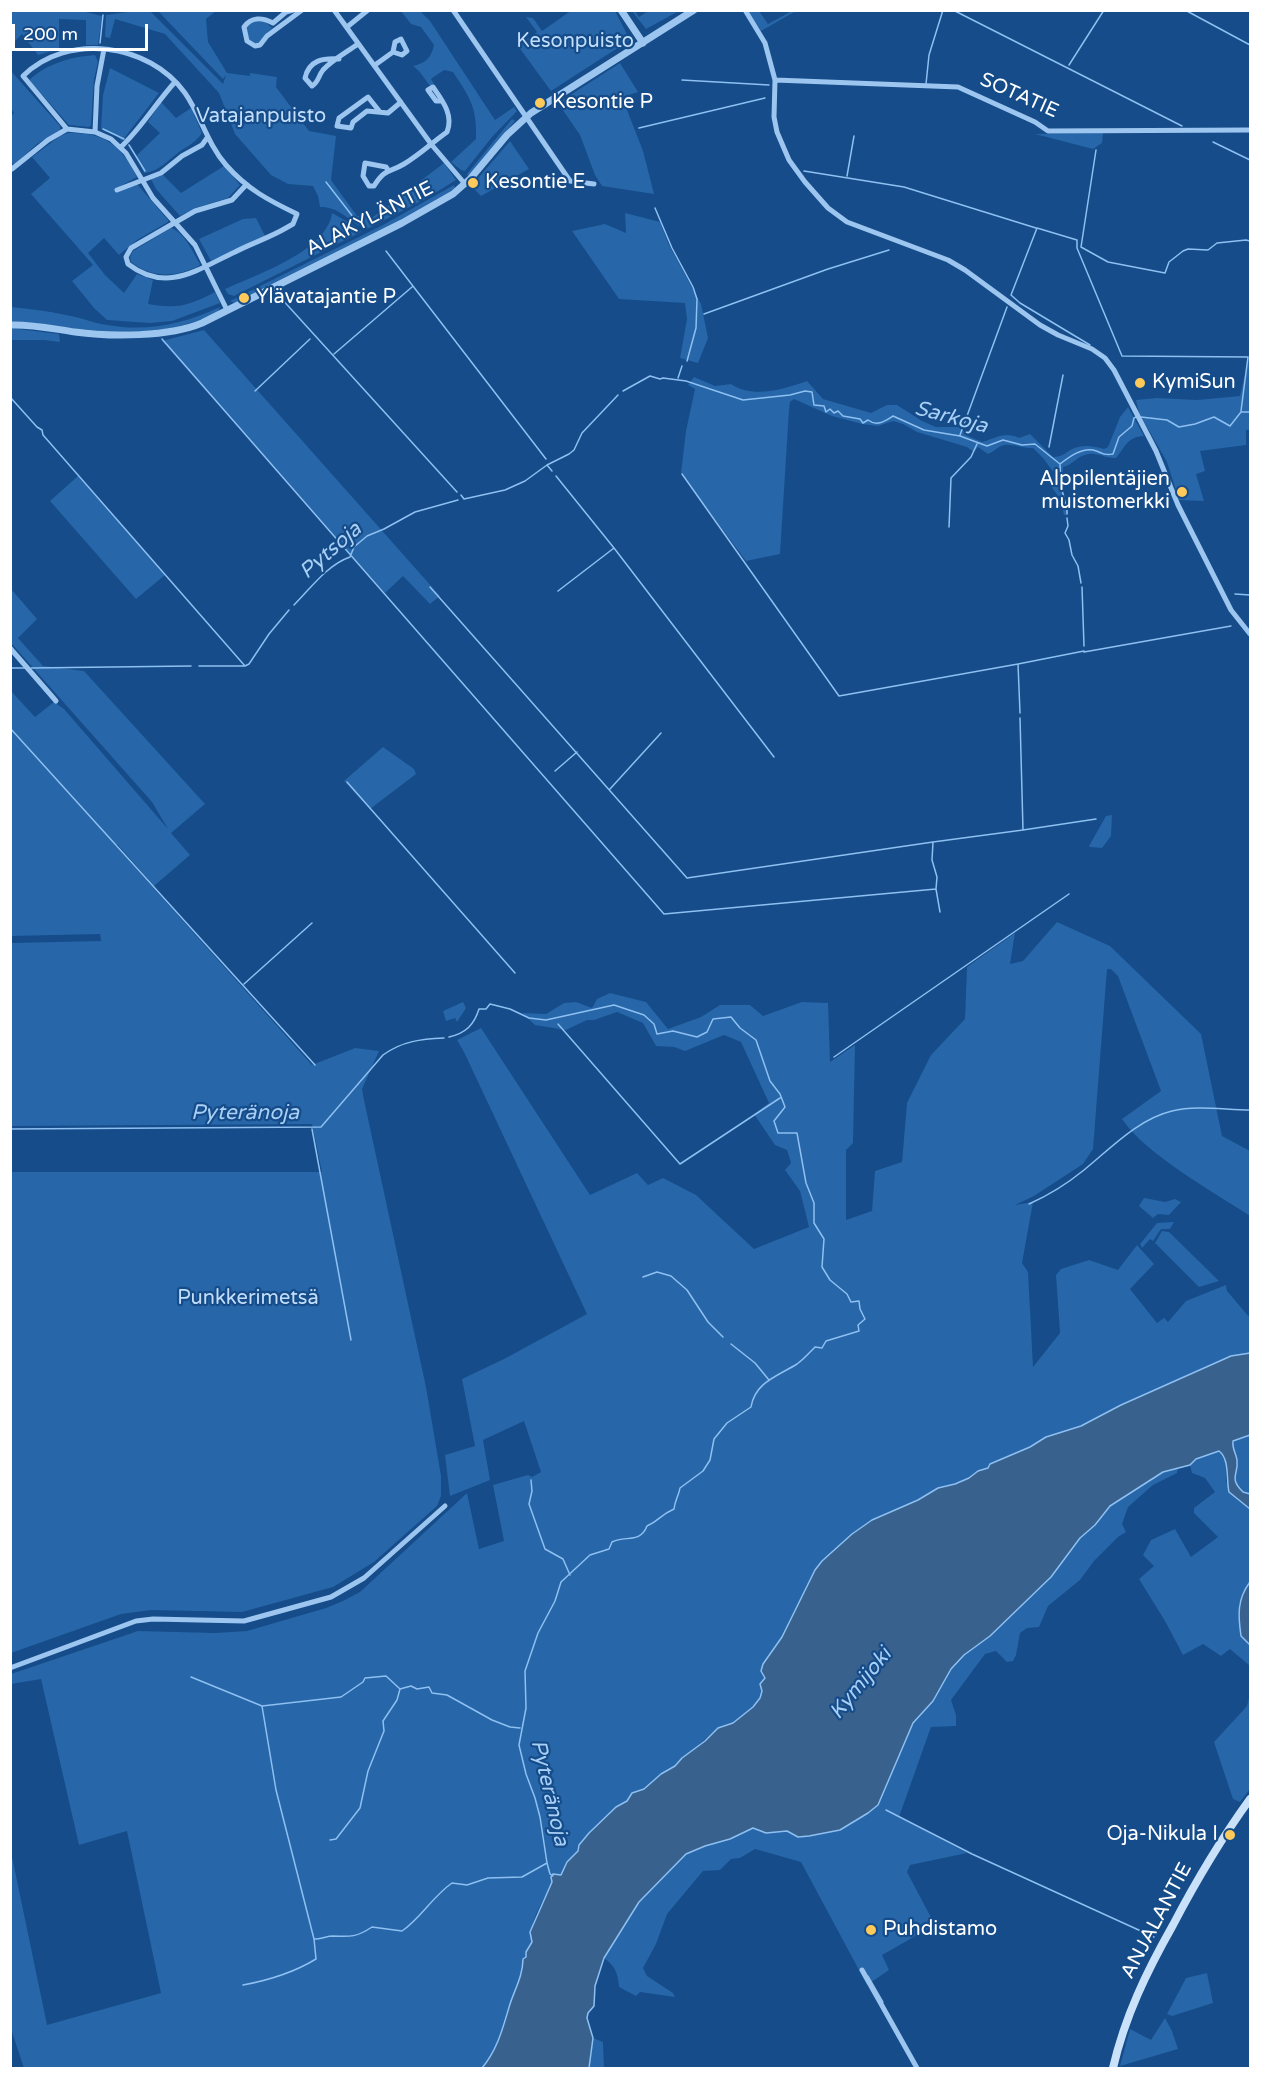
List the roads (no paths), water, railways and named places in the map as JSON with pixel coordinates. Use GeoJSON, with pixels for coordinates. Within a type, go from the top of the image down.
{"type":"FeatureCollection","features":[{"type":"Feature","properties":{"kind":"main road","name":"ANJALANTIE"},"geometry":{"type":"LineString","coordinates":[[1113,2068],[1128,2015],[1146,1974],[1197,1880],[1251,1799]]}},
{"type":"Feature","properties":{"kind":"street"},"geometry":{"type":"LineString","coordinates":[[273,22],[286,12],[293,10]]}},
{"type":"Feature","properties":{"kind":"street"},"geometry":{"type":"LineString","coordinates":[[276,28],[273,22],[263,18],[249,22],[244,27],[247,41],[255,46],[260,45],[276,28],[302,10]]}},
{"type":"Feature","properties":{"kind":"street"},"geometry":{"type":"LineString","coordinates":[[334,10],[431,144],[465,184]]}},
{"type":"Feature","properties":{"kind":"street"},"geometry":{"type":"LineString","coordinates":[[347,27],[368,10]]}},
{"type":"Feature","properties":{"kind":"street"},"geometry":{"type":"LineString","coordinates":[[453,10],[570,181],[594,184]]}},
{"type":"Feature","properties":{"kind":"street"},"geometry":{"type":"LineString","coordinates":[[621,10],[643,43]]}},
{"type":"Feature","properties":{"kind":"street","name":"ALAKYLÄNTIE"},"geometry":{"type":"LineString","coordinates":[[10,325],[85,333],[155,333],[185,329],[227,310],[422,212],[465,184],[525,117],[694,10]]}},
{"type":"Feature","properties":{"kind":"street"},"geometry":{"type":"LineString","coordinates":[[745,10],[765,43],[775,80],[774,117],[781,144],[801,177],[828,208],[847,222],[948,260],[1040,325],[1099,354],[1114,370],[1156,451],[1178,505],[1231,610],[1251,634]]}},
{"type":"Feature","properties":{"kind":"street"},"geometry":{"type":"LineString","coordinates":[[339,59],[320,58],[307,69],[305,78],[312,86],[317,83],[322,71],[339,59],[358,44]]}},
{"type":"Feature","properties":{"kind":"street"},"geometry":{"type":"LineString","coordinates":[[95,132],[97,86],[104,49]]}},
{"type":"Feature","properties":{"kind":"street"},"geometry":{"type":"LineString","coordinates":[[67,129],[23,76],[32,67],[55,55],[79,50],[104,49],[140,57],[159,68],[175,82],[190,102],[207,138],[224,162],[246,185],[269,201],[297,213],[293,224],[286,228],[185,276],[164,278],[143,273],[128,264],[126,257],[131,248],[195,211],[232,200],[246,185]]}},
{"type":"Feature","properties":{"kind":"street"},"geometry":{"type":"LineString","coordinates":[[375,65],[393,52]]}},
{"type":"Feature","properties":{"kind":"street","name":"SOTATIE"},"geometry":{"type":"LineString","coordinates":[[775,80],[958,87],[1035,122],[1048,131],[1251,130]]}},
{"type":"Feature","properties":{"kind":"street"},"geometry":{"type":"LineString","coordinates":[[121,147],[142,125],[175,82]]}},
{"type":"Feature","properties":{"kind":"street"},"geometry":{"type":"LineString","coordinates":[[380,112],[368,97],[339,118],[337,126],[351,128],[353,122],[367,111],[388,113],[401,102]]}},
{"type":"Feature","properties":{"kind":"street"},"geometry":{"type":"LineString","coordinates":[[388,170],[386,167],[365,163],[363,176],[369,186],[374,186],[379,177],[388,170],[403,165],[447,132],[450,126],[447,108],[442,101]]}},
{"type":"Feature","properties":{"kind":"street"},"geometry":{"type":"LineString","coordinates":[[10,168],[18,165],[48,140],[67,129],[95,132],[111,139],[121,147],[153,198],[195,245],[227,310]]}},
{"type":"Feature","properties":{"kind":"street"},"geometry":{"type":"LineString","coordinates":[[117,190],[161,173],[182,156],[202,145],[207,138]]}},
{"type":"Feature","properties":{"kind":"street"},"geometry":{"type":"LineString","coordinates":[[10,648],[56,701]]}},
{"type":"Feature","properties":{"kind":"street"},"geometry":{"type":"LineString","coordinates":[[10,1668],[136,1621],[153,1619],[244,1621],[331,1597],[364,1578],[445,1506]]}},
{"type":"Feature","properties":{"kind":"street"},"geometry":{"type":"LineString","coordinates":[[862,1970],[917,2068]]}},
{"type":"Feature","properties":{"kind":"water","name":"Kymijoki"},"geometry":{"type":"Polygon","coordinates":[[[1250,1353],[1250,1435],[1233,1441],[1233,1444],[1237,1460],[1236,1483],[1243,1492],[1250,1494],[1250,1509],[1229,1492],[1225,1459],[1219,1451],[1196,1459],[1190,1465],[1163,1472],[1110,1506],[1095,1525],[1080,1538],[1051,1577],[990,1636],[964,1655],[951,1669],[933,1701],[913,1723],[878,1805],[840,1830],[798,1837],[787,1831],[766,1833],[753,1828],[730,1839],[705,1846],[686,1854],[639,1902],[604,1958],[595,1986],[594,2006],[587,2018],[593,2038],[589,2068],[482,2068],[499,2038],[520,1976],[523,1959],[532,1942],[530,1932],[552,1882],[553,1874],[561,1875],[567,1862],[578,1851],[579,1845],[589,1833],[616,1807],[627,1801],[632,1793],[644,1789],[661,1774],[675,1766],[718,1728],[733,1723],[753,1707],[762,1691],[760,1684],[765,1678],[761,1671],[763,1664],[782,1637],[815,1570],[822,1561],[852,1534],[872,1520],[918,1500],[938,1488],[969,1478],[978,1471],[988,1468],[990,1464],[1030,1447],[1046,1437],[1081,1426],[1121,1405],[1231,1356],[1250,1353]]]}},
{"type":"Feature","properties":{"kind":"water"},"geometry":{"type":"Polygon","coordinates":[[[1250,1582],[1250,1645],[1241,1636],[1239,1614],[1243,1595],[1250,1582]]]}},
{"type":"Feature","properties":{"kind":"waterway"},"geometry":{"type":"LineString","coordinates":[[926,84],[929,55],[943,10]]}},
{"type":"Feature","properties":{"kind":"waterway"},"geometry":{"type":"LineString","coordinates":[[953,10],[1182,126]]}},
{"type":"Feature","properties":{"kind":"waterway"},"geometry":{"type":"LineString","coordinates":[[1069,65],[1104,10]]}},
{"type":"Feature","properties":{"kind":"waterway"},"geometry":{"type":"LineString","coordinates":[[1185,10],[1250,45]]}},
{"type":"Feature","properties":{"kind":"waterway"},"geometry":{"type":"LineString","coordinates":[[100,43],[103,15]]}},
{"type":"Feature","properties":{"kind":"waterway"},"geometry":{"type":"LineString","coordinates":[[682,80],[769,85]]}},
{"type":"Feature","properties":{"kind":"waterway"},"geometry":{"type":"LineString","coordinates":[[639,128],[765,98]]}},
{"type":"Feature","properties":{"kind":"waterway"},"geometry":{"type":"LineString","coordinates":[[103,129],[124,139]]}},
{"type":"Feature","properties":{"kind":"waterway"},"geometry":{"type":"LineString","coordinates":[[847,176],[854,136]]}},
{"type":"Feature","properties":{"kind":"waterway"},"geometry":{"type":"LineString","coordinates":[[1213,142],[1250,160]]}},
{"type":"Feature","properties":{"kind":"waterway"},"geometry":{"type":"LineString","coordinates":[[129,145],[145,171]]}},
{"type":"Feature","properties":{"kind":"waterway"},"geometry":{"type":"LineString","coordinates":[[1096,150],[1081,247],[1108,262],[1165,273],[1169,262],[1188,249],[1208,250],[1217,243],[1250,241]]}},
{"type":"Feature","properties":{"kind":"waterway"},"geometry":{"type":"LineString","coordinates":[[804,171],[904,187],[1036,228]]}},
{"type":"Feature","properties":{"kind":"waterway"},"geometry":{"type":"LineString","coordinates":[[326,182],[357,222]]}},
{"type":"Feature","properties":{"kind":"waterway"},"geometry":{"type":"LineString","coordinates":[[655,208],[697,299],[696,328],[687,361]]}},
{"type":"Feature","properties":{"kind":"waterway"},"geometry":{"type":"LineString","coordinates":[[1090,345],[1020,303],[1011,295],[1037,228],[1077,240],[1077,248],[1122,356],[1248,357],[1241,411]]}},
{"type":"Feature","properties":{"kind":"waterway"},"geometry":{"type":"LineString","coordinates":[[704,314],[828,269],[889,250]]}},
{"type":"Feature","properties":{"kind":"waterway"},"geometry":{"type":"LineString","coordinates":[[386,251],[546,459]]}},
{"type":"Feature","properties":{"kind":"waterway"},"geometry":{"type":"LineString","coordinates":[[334,354],[412,287]]}},
{"type":"Feature","properties":{"kind":"waterway"},"geometry":{"type":"LineString","coordinates":[[280,297],[457,492]]}},
{"type":"Feature","properties":{"kind":"waterway"},"geometry":{"type":"LineString","coordinates":[[960,435],[1007,307]]}},
{"type":"Feature","properties":{"kind":"waterway"},"geometry":{"type":"LineString","coordinates":[[162,339],[664,914],[936,889]]}},
{"type":"Feature","properties":{"kind":"waterway"},"geometry":{"type":"LineString","coordinates":[[255,391],[310,339]]}},
{"type":"Feature","properties":{"kind":"waterway"},"geometry":{"type":"LineString","coordinates":[[678,378],[682,366]]}},
{"type":"Feature","properties":{"kind":"waterway"},"geometry":{"type":"LineString","coordinates":[[1049,447],[1063,375]]}},
{"type":"Feature","properties":{"kind":"waterway","name":"Sarkoja"},"geometry":{"type":"LineString","coordinates":[[623,391],[650,376],[686,381],[743,400],[812,392],[814,405],[824,406],[826,412],[830,409],[834,413],[838,411],[843,416],[860,419],[863,423],[868,420],[875,423],[881,422],[893,416],[924,430],[960,436],[987,446],[1003,440],[1022,445],[1035,444],[1060,464],[1084,450],[1113,454],[1119,437],[1132,426],[1136,417]]}},
{"type":"Feature","properties":{"kind":"waterway","name":"Pytsoja"},"geometry":{"type":"LineString","coordinates":[[461,495],[464,499],[505,490],[525,481],[547,465],[569,454],[574,450],[582,433],[618,395]]}},
{"type":"Feature","properties":{"kind":"waterway"},"geometry":{"type":"LineString","coordinates":[[10,397],[42,430],[43,435],[245,666]]}},
{"type":"Feature","properties":{"kind":"waterway","name":"Sarkoja"},"geometry":{"type":"LineString","coordinates":[[1141,417],[1167,420],[1179,427],[1214,417],[1230,426],[1241,412],[1250,412]]}},
{"type":"Feature","properties":{"kind":"waterway"},"geometry":{"type":"LineString","coordinates":[[949,527],[951,478],[971,457],[977,444]]}},
{"type":"Feature","properties":{"kind":"waterway","name":"Pytsoja"},"geometry":{"type":"LineString","coordinates":[[547,465],[552,471]]}},
{"type":"Feature","properties":{"kind":"waterway"},"geometry":{"type":"LineString","coordinates":[[1060,465],[1061,486],[1067,514]]}},
{"type":"Feature","properties":{"kind":"waterway"},"geometry":{"type":"LineString","coordinates":[[682,474],[839,696],[1018,664]]}},
{"type":"Feature","properties":{"kind":"waterway"},"geometry":{"type":"LineString","coordinates":[[556,476],[774,757]]}},
{"type":"Feature","properties":{"kind":"waterway","name":"Pytsoja"},"geometry":{"type":"LineString","coordinates":[[294,605],[327,571],[350,557],[354,547],[367,536],[415,512],[458,500]]}},
{"type":"Feature","properties":{"kind":"waterway"},"geometry":{"type":"LineString","coordinates":[[1067,518],[1068,526],[1065,533],[1078,566],[1081,583]]}},
{"type":"Feature","properties":{"kind":"waterway"},"geometry":{"type":"LineString","coordinates":[[558,591],[614,548]]}},
{"type":"Feature","properties":{"kind":"waterway"},"geometry":{"type":"LineString","coordinates":[[430,587],[687,878],[933,842]]}},
{"type":"Feature","properties":{"kind":"waterway"},"geometry":{"type":"LineString","coordinates":[[1082,587],[1084,646]]}},
{"type":"Feature","properties":{"kind":"waterway"},"geometry":{"type":"LineString","coordinates":[[1235,594],[1250,595]]}},
{"type":"Feature","properties":{"kind":"waterway","name":"Pytsoja"},"geometry":{"type":"LineString","coordinates":[[199,666],[245,666],[249,664],[289,610]]}},
{"type":"Feature","properties":{"kind":"waterway"},"geometry":{"type":"LineString","coordinates":[[1084,652],[1231,626]]}},
{"type":"Feature","properties":{"kind":"waterway"},"geometry":{"type":"LineString","coordinates":[[1020,713],[1018,664],[1084,651]]}},
{"type":"Feature","properties":{"kind":"waterway","name":"Pytsoja"},"geometry":{"type":"LineString","coordinates":[[31,668],[191,666]]}},
{"type":"Feature","properties":{"kind":"waterway","name":"Pytsoja"},"geometry":{"type":"LineString","coordinates":[[10,668],[25,668]]}},
{"type":"Feature","properties":{"kind":"waterway"},"geometry":{"type":"LineString","coordinates":[[940,912],[936,889],[937,877],[932,860],[933,842],[1023,830],[1020,718]]}},
{"type":"Feature","properties":{"kind":"waterway"},"geometry":{"type":"LineString","coordinates":[[10,728],[315,1065]]}},
{"type":"Feature","properties":{"kind":"waterway"},"geometry":{"type":"LineString","coordinates":[[610,789],[661,733]]}},
{"type":"Feature","properties":{"kind":"waterway"},"geometry":{"type":"LineString","coordinates":[[555,771],[577,752]]}},
{"type":"Feature","properties":{"kind":"waterway"},"geometry":{"type":"LineString","coordinates":[[347,782],[515,973]]}},
{"type":"Feature","properties":{"kind":"waterway"},"geometry":{"type":"LineString","coordinates":[[1023,830],[1096,819]]}},
{"type":"Feature","properties":{"kind":"waterway"},"geometry":{"type":"LineString","coordinates":[[834,1057],[1069,894]]}},
{"type":"Feature","properties":{"kind":"waterway"},"geometry":{"type":"LineString","coordinates":[[244,984],[312,923]]}},
{"type":"Feature","properties":{"kind":"waterway","name":"Pyteränoja"},"geometry":{"type":"LineString","coordinates":[[449,1037],[468,1028],[475,1020],[479,1009],[486,1009],[490,1004],[510,1009],[529,1018],[546,1020],[614,1005],[644,1015],[654,1024],[657,1034],[673,1031],[697,1037],[707,1032],[713,1019],[731,1017],[740,1028],[756,1040],[770,1081],[780,1094],[785,1107],[774,1121],[778,1133],[797,1133],[806,1183],[814,1203],[814,1223],[824,1239],[822,1267],[830,1280],[847,1294],[851,1302],[859,1301],[865,1319],[858,1325],[859,1331],[826,1341],[822,1348],[815,1347],[797,1364],[762,1386],[753,1398],[751,1407],[727,1423],[714,1439],[710,1460],[703,1471],[680,1488],[674,1509],[647,1526],[640,1535],[617,1540],[612,1542],[609,1549],[590,1555],[561,1582],[555,1601],[538,1633],[525,1671],[526,1708],[519,1745],[540,1817],[547,1863],[550,1874],[553,1876]]}},
{"type":"Feature","properties":{"kind":"waterway"},"geometry":{"type":"LineString","coordinates":[[558,1024],[680,1164],[780,1098]]}},
{"type":"Feature","properties":{"kind":"waterway","name":"Pyteränoja"},"geometry":{"type":"LineString","coordinates":[[10,1129],[321,1127],[383,1055],[412,1042],[444,1038]]}},
{"type":"Feature","properties":{"kind":"waterway"},"geometry":{"type":"LineString","coordinates":[[1029,1204],[1064,1184],[1136,1128],[1160,1115],[1191,1108],[1250,1110]]}},
{"type":"Feature","properties":{"kind":"waterway"},"geometry":{"type":"LineString","coordinates":[[312,1129],[351,1340]]}},
{"type":"Feature","properties":{"kind":"waterway"},"geometry":{"type":"LineString","coordinates":[[643,1277],[657,1272],[671,1276],[687,1290],[708,1322],[723,1337]]}},
{"type":"Feature","properties":{"kind":"waterway"},"geometry":{"type":"LineString","coordinates":[[731,1344],[755,1363],[769,1380]]}},
{"type":"Feature","properties":{"kind":"waterway"},"geometry":{"type":"LineString","coordinates":[[531,1480],[532,1491],[529,1504],[545,1549],[563,1559],[570,1575]]}},
{"type":"Feature","properties":{"kind":"waterway"},"geometry":{"type":"LineString","coordinates":[[191,1677],[262,1706],[341,1697],[363,1682],[365,1678],[386,1676],[400,1689],[411,1686],[417,1689],[429,1687],[432,1693],[447,1695],[492,1720],[520,1728]]}},
{"type":"Feature","properties":{"kind":"waterway"},"geometry":{"type":"LineString","coordinates":[[330,1840],[336,1839],[360,1808],[368,1771],[384,1731],[383,1721],[397,1700],[400,1689]]}},
{"type":"Feature","properties":{"kind":"waterway"},"geometry":{"type":"LineString","coordinates":[[262,1706],[276,1790],[314,1939],[354,1936],[372,1927],[402,1931],[452,1883],[467,1885],[488,1878],[522,1877],[547,1863]]}},
{"type":"Feature","properties":{"kind":"waterway"},"geometry":{"type":"LineString","coordinates":[[886,1810],[972,1854],[1154,1937]]}},
{"type":"Feature","properties":{"kind":"waterway"},"geometry":{"type":"LineString","coordinates":[[243,1985],[281,1975],[316,1959],[314,1939]]}},
{"type":"Feature","properties":{"kind":"waterway"},"geometry":{"type":"LineString","coordinates":[[868,1976],[883,2002]]}},
{"type":"Feature","properties":{"kind":"place","name":"Kesontie P"},"geometry":{"type":"Point","coordinates":[540,103]}},
{"type":"Feature","properties":{"kind":"place","name":"Kesontie E"},"geometry":{"type":"Point","coordinates":[473,183]}},
{"type":"Feature","properties":{"kind":"place","name":"Ylävatajantie P"},"geometry":{"type":"Point","coordinates":[244,298]}},
{"type":"Feature","properties":{"kind":"place","name":"KymiSun"},"geometry":{"type":"Point","coordinates":[1140,383]}},
{"type":"Feature","properties":{"kind":"place","name":"Alppilentäjien muistomerkki"},"geometry":{"type":"Point","coordinates":[1182,492]}},
{"type":"Feature","properties":{"kind":"place","name":"Oja-Nikula I"},"geometry":{"type":"Point","coordinates":[1230,1835]}},
{"type":"Feature","properties":{"kind":"place","name":"Puhdistamo"},"geometry":{"type":"Point","coordinates":[871,1930]}},
{"type":"Feature","properties":{"kind":"park label","name":"Kesonpuisto"},"geometry":{"type":"Point","coordinates":[575,42]}},
{"type":"Feature","properties":{"kind":"park label","name":"Vatajanpuisto"},"geometry":{"type":"Point","coordinates":[261,117]}},
{"type":"Feature","properties":{"kind":"park label","name":"Punkkerimetsä"},"geometry":{"type":"Point","coordinates":[248,1299]}}]}
